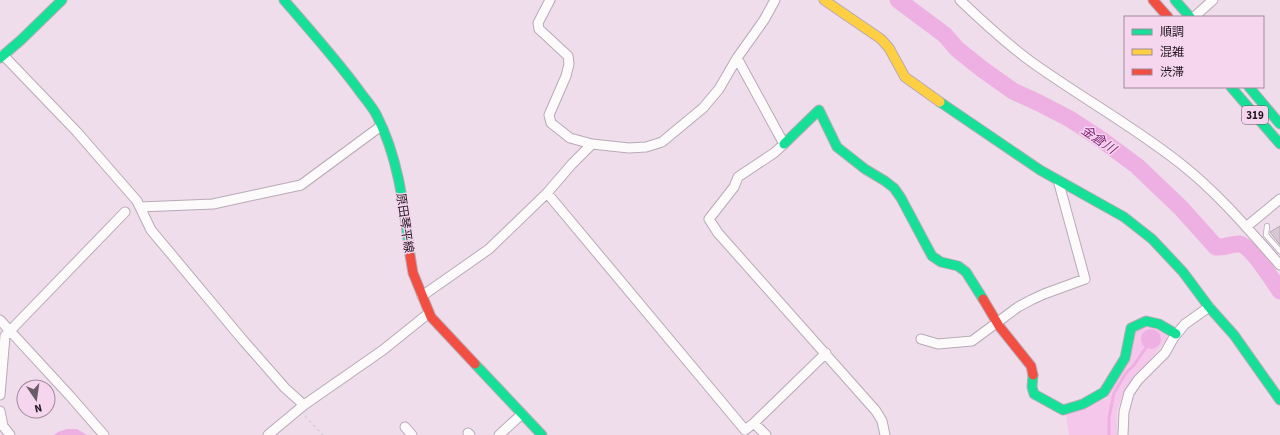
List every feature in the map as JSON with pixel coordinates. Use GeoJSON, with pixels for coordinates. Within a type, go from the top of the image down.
{"type":"FeatureCollection","features":[{"type":"Feature","properties":{"kind":"main road"},"geometry":{"type":"LineString","coordinates":[[2,56],[21,40],[62,0]]}},
{"type":"Feature","properties":{"kind":"main road"},"geometry":{"type":"LineString","coordinates":[[824,0],[881,39],[889,48],[905,77],[1021,158],[1124,217],[1148,235],[1183,272],[1209,307],[1234,335],[1280,400]]}},
{"type":"Feature","properties":{"kind":"main road"},"geometry":{"type":"LineString","coordinates":[[1153,0],[1167,16]]}},
{"type":"Feature","properties":{"kind":"main road"},"geometry":{"type":"LineString","coordinates":[[1175,0],[1189,16]]}},
{"type":"Feature","properties":{"kind":"main road","name":"原田琴平線"},"geometry":{"type":"LineString","coordinates":[[286,1],[348,76],[377,115],[386,137],[401,191],[413,273],[429,313],[542,435]]}},
{"type":"Feature","properties":{"kind":"main road","name":"319"},"geometry":{"type":"LineString","coordinates":[[1232,88],[1280,144]]}},
{"type":"Feature","properties":{"kind":"main road","name":"319"},"geometry":{"type":"LineString","coordinates":[[1250,88],[1280,124]]}},
{"type":"Feature","properties":{"kind":"main road"},"geometry":{"type":"LineString","coordinates":[[784,144],[819,110],[837,147],[846,155],[894,188],[901,198],[932,256],[942,263],[958,265],[966,272],[999,326],[1031,366],[1033,372],[1032,389],[1034,394],[1063,410],[1083,404],[1104,392],[1125,358],[1129,334],[1131,328],[1136,324],[1146,321],[1159,324],[1176,334]]}},
{"type":"Feature","properties":{"kind":"street"},"geometry":{"type":"LineString","coordinates":[[550,0],[538,23],[539,29],[568,56],[569,64],[566,76],[549,115],[551,123],[570,138],[592,144],[629,148],[646,147],[662,142],[703,108],[718,89],[737,58],[764,20],[775,0]]}},
{"type":"Feature","properties":{"kind":"street"},"geometry":{"type":"LineString","coordinates":[[960,0],[994,32],[1042,70],[1119,120],[1181,164],[1227,205],[1280,265]]}},
{"type":"Feature","properties":{"kind":"street"},"geometry":{"type":"LineString","coordinates":[[1195,16],[1213,0]]}},
{"type":"Feature","properties":{"kind":"street"},"geometry":{"type":"LineString","coordinates":[[2,56],[77,132],[137,201],[151,230],[242,339],[302,407]]}},
{"type":"Feature","properties":{"kind":"street"},"geometry":{"type":"LineString","coordinates":[[737,58],[784,144],[774,153],[738,177],[734,187],[709,220],[723,239],[876,411],[882,421],[885,435]]}},
{"type":"Feature","properties":{"kind":"street"},"geometry":{"type":"LineString","coordinates":[[140,207],[213,204],[301,185],[381,126]]}},
{"type":"Feature","properties":{"kind":"street"},"geometry":{"type":"LineString","coordinates":[[422,296],[489,249],[547,192],[592,144]]}},
{"type":"Feature","properties":{"kind":"street"},"geometry":{"type":"LineString","coordinates":[[921,339],[938,344],[972,341],[1018,307],[1044,294],[1085,279],[1058,180]]}},
{"type":"Feature","properties":{"kind":"street"},"geometry":{"type":"LineString","coordinates":[[547,192],[745,430],[826,353]]}},
{"type":"Feature","properties":{"kind":"street"},"geometry":{"type":"LineString","coordinates":[[1246,227],[1280,199]]}},
{"type":"Feature","properties":{"kind":"street"},"geometry":{"type":"LineString","coordinates":[[0,395],[5,336],[125,212]]}},
{"type":"Feature","properties":{"kind":"street"},"geometry":{"type":"LineString","coordinates":[[1123,435],[1124,412],[1129,393],[1138,380],[1165,353],[1176,334],[1185,324],[1209,307]]}},
{"type":"Feature","properties":{"kind":"street"},"geometry":{"type":"LineString","coordinates":[[268,435],[302,407],[382,350],[429,313]]}},
{"type":"Feature","properties":{"kind":"street"},"geometry":{"type":"LineString","coordinates":[[0,320],[104,435]]}},
{"type":"Feature","properties":{"kind":"street"},"geometry":{"type":"LineString","coordinates":[[0,411],[4,426],[10,435]]}},
{"type":"Feature","properties":{"kind":"street"},"geometry":{"type":"LineString","coordinates":[[499,435],[522,414]]}},
{"type":"Feature","properties":{"kind":"street"},"geometry":{"type":"LineString","coordinates":[[754,423],[766,435]]}},
{"type":"Feature","properties":{"kind":"street"},"geometry":{"type":"LineString","coordinates":[[405,427],[412,435]]}},
{"type":"Feature","properties":{"kind":"lane"},"geometry":{"type":"LineString","coordinates":[[1267,226],[1266,235],[1280,251]]}},
{"type":"Feature","properties":{"kind":"path"},"geometry":{"type":"LineString","coordinates":[[302,407],[323,435]]}},
{"type":"Feature","properties":{"kind":"shaded area"},"geometry":{"type":"Polygon","coordinates":[[[1157,326],[1167,336],[1166,340],[1123,394],[1117,411],[1117,435],[1069,435],[1066,413],[1100,400],[1107,399],[1136,328],[1157,326]]]}},
{"type":"Feature","properties":{"kind":"shaded area"},"geometry":{"type":"Polygon","coordinates":[[[1151,329],[1158,332],[1161,339],[1158,346],[1151,349],[1144,346],[1141,339],[1144,332],[1151,329]]]}},
{"type":"Feature","properties":{"kind":"shaded area"},"geometry":{"type":"Polygon","coordinates":[[[67,429],[77,429],[87,435],[54,435],[67,429]]]}},
{"type":"Feature","properties":{"kind":"building"},"geometry":{"type":"Polygon","coordinates":[[[1280,226],[1280,245],[1270,232],[1280,226]]]}},
{"type":"Feature","properties":{"kind":"waterway","name":"金倉川"},"geometry":{"type":"LineString","coordinates":[[898,0],[945,35],[957,49],[982,69],[1013,91],[1070,119],[1137,166],[1181,208],[1216,247],[1237,244],[1245,246],[1262,265],[1280,291]]}},
{"type":"Feature","properties":{"kind":"waterway"},"geometry":{"type":"LineString","coordinates":[[1109,435],[1109,418],[1114,393],[1126,373],[1134,365],[1147,346]]}},
{"type":"Feature","properties":{"kind":"traffic: fast"},"geometry":{"type":"LineString","coordinates":[[0,58],[21,40],[62,0]]}},
{"type":"Feature","properties":{"kind":"traffic: fast"},"geometry":{"type":"LineString","coordinates":[[284,0],[340,66],[377,116],[391,149],[396,166],[403,202],[410,255]]}},
{"type":"Feature","properties":{"kind":"traffic: fast"},"geometry":{"type":"LineString","coordinates":[[1175,0],[1189,16]]}},
{"type":"Feature","properties":{"kind":"traffic: fast"},"geometry":{"type":"LineString","coordinates":[[1232,88],[1280,144]]}},
{"type":"Feature","properties":{"kind":"traffic: fast"},"geometry":{"type":"LineString","coordinates":[[1250,88],[1280,124]]}},
{"type":"Feature","properties":{"kind":"traffic: fast"},"geometry":{"type":"LineString","coordinates":[[940,102],[1040,170],[1124,217],[1152,239],[1183,272],[1209,307],[1234,335],[1280,400]]}},
{"type":"Feature","properties":{"kind":"traffic: fast"},"geometry":{"type":"LineString","coordinates":[[784,144],[819,110],[837,147],[865,169],[894,188],[901,198],[932,256],[941,262],[958,266],[966,272],[983,299]]}},
{"type":"Feature","properties":{"kind":"traffic: fast"},"geometry":{"type":"LineString","coordinates":[[1033,375],[1032,387],[1034,394],[1063,410],[1083,404],[1104,392],[1125,358],[1131,328],[1146,321],[1159,324],[1176,334]]}},
{"type":"Feature","properties":{"kind":"traffic: fast"},"geometry":{"type":"LineString","coordinates":[[475,364],[542,435]]}},
{"type":"Feature","properties":{"kind":"traffic: slow"},"geometry":{"type":"LineString","coordinates":[[824,0],[881,39],[889,48],[905,77],[940,102]]}},
{"type":"Feature","properties":{"kind":"traffic: jam"},"geometry":{"type":"LineString","coordinates":[[1153,0],[1167,16]]}},
{"type":"Feature","properties":{"kind":"traffic: jam"},"geometry":{"type":"LineString","coordinates":[[410,255],[413,273],[431,317],[475,364]]}},
{"type":"Feature","properties":{"kind":"traffic: jam"},"geometry":{"type":"LineString","coordinates":[[983,299],[999,326],[1031,366],[1033,375]]}}]}
